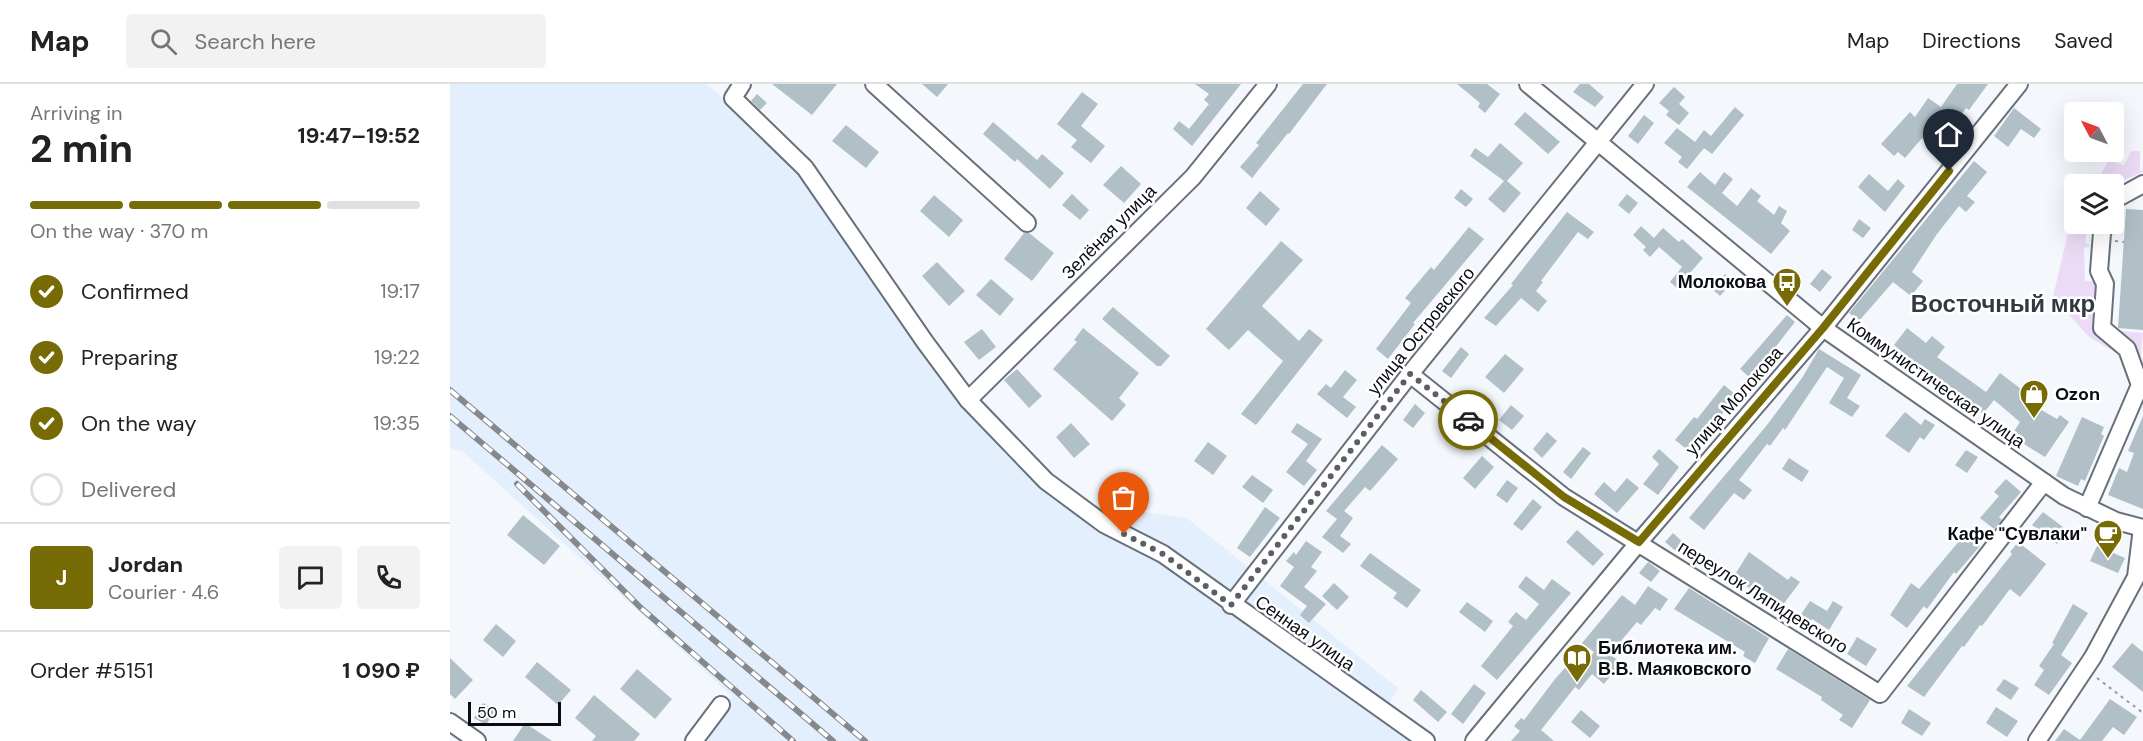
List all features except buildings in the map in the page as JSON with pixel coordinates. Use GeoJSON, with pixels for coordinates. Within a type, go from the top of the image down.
{"type":"FeatureCollection","features":[{"type":"Feature","properties":{"kind":"street","name":"Сенная улица"},"geometry":{"type":"LineString","coordinates":[[742,84],[733,98],[805,168],[925,342],[968,400],[1046,481],[1104,524],[1163,554],[1231,605],[1426,741]]}},
{"type":"Feature","properties":{"kind":"street"},"geometry":{"type":"LineString","coordinates":[[874,84],[1027,223]]}},
{"type":"Feature","properties":{"kind":"street","name":"Зелёная улица"},"geometry":{"type":"LineString","coordinates":[[968,400],[1193,177],[1268,84]]}},
{"type":"Feature","properties":{"kind":"street","name":"Коммунистическая улица"},"geometry":{"type":"LineString","coordinates":[[1528,84],[1823,328],[2044,482],[2088,508],[2143,528]]}},
{"type":"Feature","properties":{"kind":"street","name":"улица Островского"},"geometry":{"type":"LineString","coordinates":[[1231,605],[1410,374],[1645,84]]}},
{"type":"Feature","properties":{"kind":"street","name":"улица Молокова"},"geometry":{"type":"LineString","coordinates":[[1474,741],[1639,542],[1823,328],[2019,84]]}},
{"type":"Feature","properties":{"kind":"street"},"geometry":{"type":"LineString","coordinates":[[2124,194],[2143,184]]}},
{"type":"Feature","properties":{"kind":"street"},"geometry":{"type":"LineString","coordinates":[[2088,508],[2141,385],[2127,349],[2102,328],[2105,284],[2099,272],[2102,234]]}},
{"type":"Feature","properties":{"kind":"street","name":"переулок Ляпидевского"},"geometry":{"type":"LineString","coordinates":[[1410,374],[1564,497],[1880,693],[2044,482]]}},
{"type":"Feature","properties":{"kind":"street"},"geometry":{"type":"LineString","coordinates":[[2037,741],[2085,669],[2136,577],[2143,528]]}},
{"type":"Feature","properties":{"kind":"street"},"geometry":{"type":"LineString","coordinates":[[694,741],[721,705]]}},
{"type":"Feature","properties":{"kind":"street"},"geometry":{"type":"LineString","coordinates":[[450,722],[477,741]]}},
{"type":"Feature","properties":{"kind":"path"},"geometry":{"type":"LineString","coordinates":[[2085,669],[2143,713]]}},
{"type":"Feature","properties":{"kind":"shaded area"},"geometry":{"type":"Polygon","coordinates":[[[450,84],[706,84],[776,142],[978,420],[1058,500],[1187,518],[1398,688],[1387,708],[1434,741],[698,741],[732,696],[462,451],[450,448],[450,84]]]}},
{"type":"Feature","properties":{"kind":"shaded area"},"geometry":{"type":"Polygon","coordinates":[[[2131,151],[2140,151],[2140,170],[2138,169],[2141,171],[2143,168],[2143,172],[2124,180],[2124,174],[2101,174],[2108,162],[2124,165],[2131,151]]]}},
{"type":"Feature","properties":{"kind":"shaded area"},"geometry":{"type":"Polygon","coordinates":[[[2068,234],[2086,234],[2085,242],[2091,246],[2084,248],[2085,281],[2097,282],[2096,316],[2125,358],[2089,337],[2053,297],[2068,234]]]}},
{"type":"Feature","properties":{"kind":"shaded area"},"geometry":{"type":"Polygon","coordinates":[[[2121,331],[2143,333],[2140,364],[2132,340],[2121,331]]]}},
{"type":"Feature","properties":{"kind":"railway"},"geometry":{"type":"LineString","coordinates":[[450,390],[865,741]]}},
{"type":"Feature","properties":{"kind":"railway"},"geometry":{"type":"LineString","coordinates":[[450,416],[833,741]]}},
{"type":"Feature","properties":{"kind":"railway"},"geometry":{"type":"LineString","coordinates":[[517,484],[641,608],[793,741]]}},
{"type":"Feature","properties":{"kind":"way so far"},"geometry":{"type":"LineString","coordinates":[[1124,534],[1163,554],[1215,590],[1231,605],[1410,374],[1468,420]]}},
{"type":"Feature","properties":{"kind":"place","name":"Молокова"},"geometry":{"type":"Point","coordinates":[1787,308]}},
{"type":"Feature","properties":{"kind":"place","name":"Ozon"},"geometry":{"type":"Point","coordinates":[2034,420]}},
{"type":"Feature","properties":{"kind":"place","name":"Кафе \"Сувлаки\""},"geometry":{"type":"Point","coordinates":[2108,560]}},
{"type":"Feature","properties":{"kind":"place","name":"Библиотека им. В.В. Маяковского"},"geometry":{"type":"Point","coordinates":[1577,684]}},
{"type":"Feature","properties":{"kind":"district","name":"Восточный мкр"},"geometry":{"type":"Point","coordinates":[2003,304]}},
{"type":"Feature","properties":{"kind":"route"},"geometry":{"type":"LineString","coordinates":[[1468,420],[1564,497],[1639,542],[1823,328],[1949,171]]}}]}
